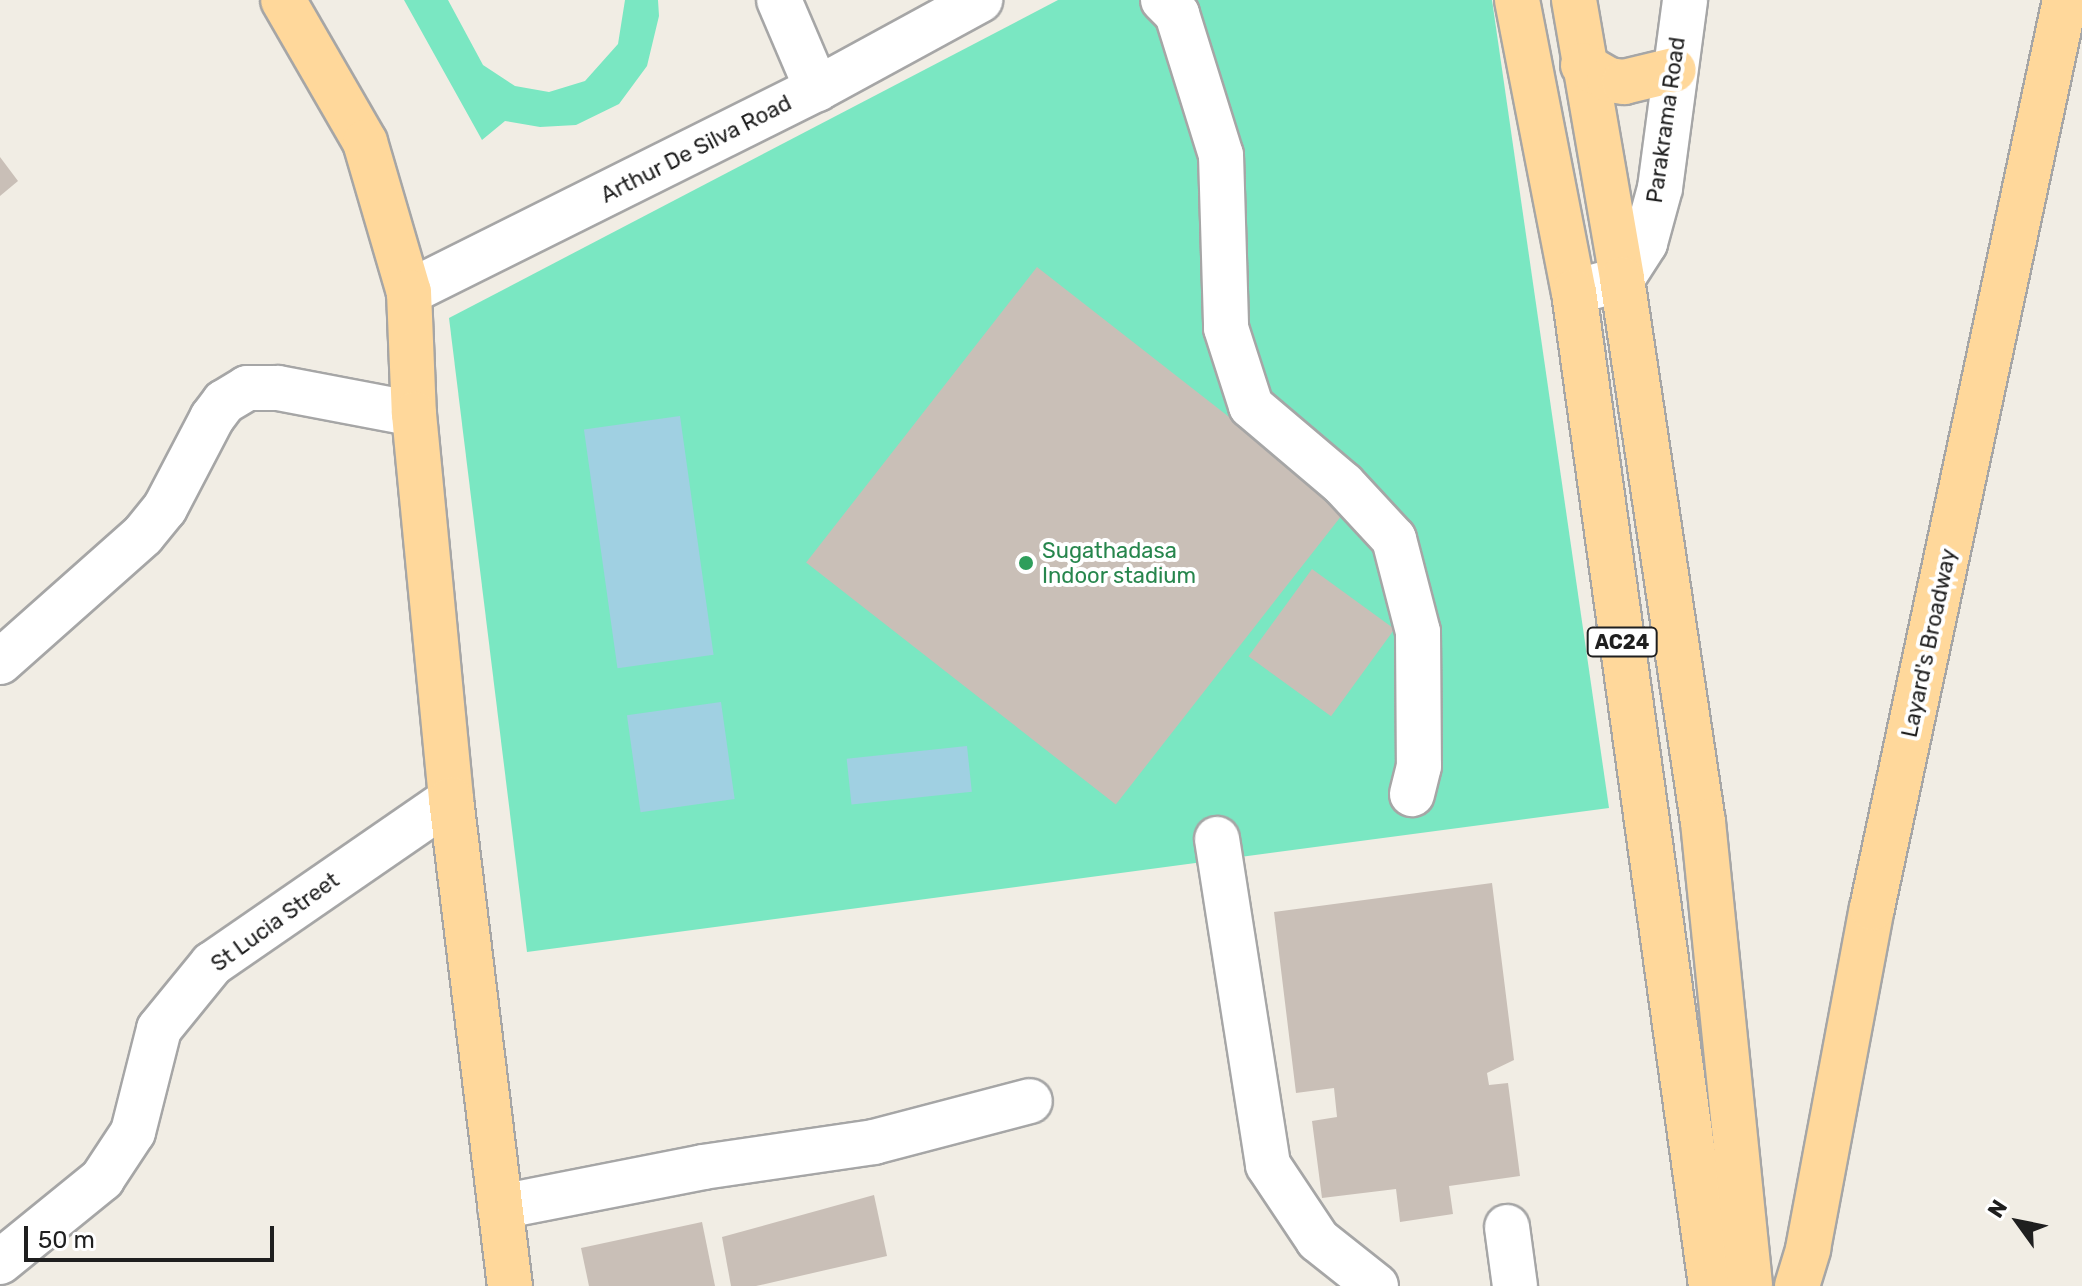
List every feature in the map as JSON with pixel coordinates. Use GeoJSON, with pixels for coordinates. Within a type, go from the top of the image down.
{"type":"FeatureCollection","features":[{"type":"Feature","properties":{"kind":"main road"},"geometry":{"type":"LineString","coordinates":[[283,0],[365,142],[409,292],[414,414],[451,799],[510,1286]]}},
{"type":"Feature","properties":{"kind":"main road","name":"AC24"},"geometry":{"type":"LineString","coordinates":[[1517,0],[1574,292],[1711,1286]]}},
{"type":"Feature","properties":{"kind":"main road","name":"AC24"},"geometry":{"type":"LineString","coordinates":[[1574,0],[1622,279],[1703,822],[1750,1286]]}},
{"type":"Feature","properties":{"kind":"main road","name":"Layard's Broadway"},"geometry":{"type":"LineString","coordinates":[[1797,1286],[1808,1249],[1875,893],[2065,0]]}},
{"type":"Feature","properties":{"kind":"main road"},"geometry":{"type":"LineString","coordinates":[[1583,65],[1609,80],[1624,82],[1674,70]]}},
{"type":"Feature","properties":{"kind":"street"},"geometry":{"type":"LineString","coordinates":[[779,0],[817,89]]}},
{"type":"Feature","properties":{"kind":"street","name":"Arthur De Silva Road"},"geometry":{"type":"LineString","coordinates":[[409,292],[817,89],[980,0]]}},
{"type":"Feature","properties":{"kind":"street"},"geometry":{"type":"LineString","coordinates":[[1163,0],[1177,14],[1221,155],[1226,328],[1251,406],[1343,484],[1394,539],[1418,632],[1419,766],[1412,794]]}},
{"type":"Feature","properties":{"kind":"street","name":"Parakrama Road"},"geometry":{"type":"LineString","coordinates":[[1622,279],[1645,243],[1660,188],[1685,0]]}},
{"type":"Feature","properties":{"kind":"street"},"geometry":{"type":"LineString","coordinates":[[1574,292],[1622,279]]}},
{"type":"Feature","properties":{"kind":"street"},"geometry":{"type":"LineString","coordinates":[[0,662],[143,535],[165,508],[212,418],[224,402],[247,388],[278,388],[414,414]]}},
{"type":"Feature","properties":{"kind":"street","name":"St Lucia Street"},"geometry":{"type":"LineString","coordinates":[[8,1269],[102,1179],[133,1132],[159,1029],[212,964],[451,799]]}},
{"type":"Feature","properties":{"kind":"street"},"geometry":{"type":"LineString","coordinates":[[1217,839],[1268,1165],[1318,1240],[1376,1286]]}},
{"type":"Feature","properties":{"kind":"street"},"geometry":{"type":"LineString","coordinates":[[500,1207],[703,1167],[874,1142],[1030,1101]]}},
{"type":"Feature","properties":{"kind":"street"},"geometry":{"type":"LineString","coordinates":[[1507,1227],[1515,1286]]}},
{"type":"Feature","properties":{"kind":"green space"},"geometry":{"type":"Polygon","coordinates":[[[404,0],[448,0],[483,65],[515,86],[549,92],[585,81],[618,44],[625,0],[658,0],[659,16],[647,66],[619,104],[576,125],[540,127],[505,121],[482,140],[404,0]]]}},
{"type":"Feature","properties":{"kind":"green space","name":"Sugathadasa Indoor stadium"},"geometry":{"type":"Polygon","coordinates":[[[1058,0],[1492,0],[1609,808],[527,952],[449,318],[1058,0]]]}},
{"type":"Feature","properties":{"kind":"water"},"geometry":{"type":"Polygon","coordinates":[[[680,416],[714,655],[617,668],[584,429],[680,416]]]}},
{"type":"Feature","properties":{"kind":"water"},"geometry":{"type":"Polygon","coordinates":[[[721,702],[735,799],[641,812],[627,715],[721,702]]]}},
{"type":"Feature","properties":{"kind":"water"},"geometry":{"type":"Polygon","coordinates":[[[967,746],[972,792],[851,804],[847,759],[967,746]]]}},
{"type":"Feature","properties":{"kind":"building"},"geometry":{"type":"Polygon","coordinates":[[[0,157],[18,181],[0,196],[0,157]]]}},
{"type":"Feature","properties":{"kind":"building"},"geometry":{"type":"Polygon","coordinates":[[[1037,267],[1347,509],[1116,804],[806,563],[1037,267]]]}},
{"type":"Feature","properties":{"kind":"building"},"geometry":{"type":"Polygon","coordinates":[[[1312,569],[1395,629],[1331,716],[1249,656],[1312,569]]]}},
{"type":"Feature","properties":{"kind":"building"},"geometry":{"type":"Polygon","coordinates":[[[1492,883],[1514,1060],[1487,1073],[1489,1085],[1508,1083],[1520,1176],[1449,1186],[1453,1214],[1400,1222],[1396,1189],[1322,1198],[1312,1121],[1337,1117],[1334,1088],[1296,1093],[1274,912],[1492,883]]]}},
{"type":"Feature","properties":{"kind":"building"},"geometry":{"type":"Polygon","coordinates":[[[874,1195],[887,1256],[756,1286],[731,1286],[722,1237],[874,1195]]]}},
{"type":"Feature","properties":{"kind":"building"},"geometry":{"type":"Polygon","coordinates":[[[702,1222],[715,1286],[589,1286],[581,1248],[702,1222]]]}},
{"type":"Feature","properties":{"kind":"place","name":"Sugathadasa Indoor stadium"},"geometry":{"type":"Point","coordinates":[1026,563]}}]}
